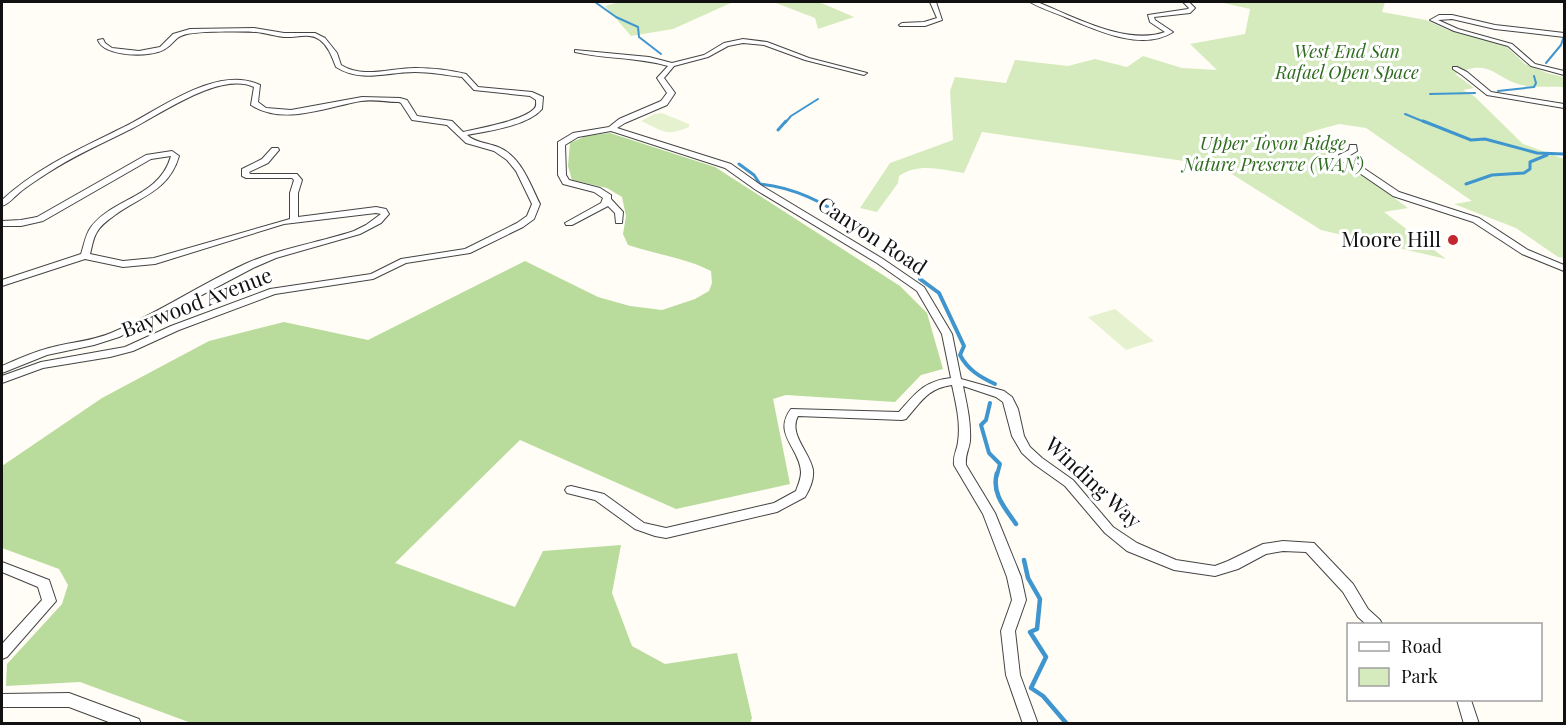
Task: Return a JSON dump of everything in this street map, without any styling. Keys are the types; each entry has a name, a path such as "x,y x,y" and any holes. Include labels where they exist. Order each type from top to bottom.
{"street":[{"path":"902,25 925,24 940,19 933,2"},
{"path":"1033,2 1131,38 1166,35 1170,32 1152,21 1150,16 1190,11 1192,8 1186,2"},
{"path":"1564,35 1495,27 1452,17 1439,16 1432,20 1456,30 1510,45 1533,65 1564,72"},
{"path":"1553,33 1557,28 1564,28"},
{"path":"101,40 102,44 110,50 139,53 162,49 175,35 190,31 254,30 284,35 313,34 323,39 335,54 338,66 351,72 368,74 416,70 464,75 476,89 532,93 540,99 537,111 504,124 463,134"},
{"path":"577,51 605,57 648,58 672,64 706,56 730,43 753,41 864,74"},
{"path":"619,221 619,212 608,201 605,193 566,183 562,174 563,157 560,146 571,137 611,129 667,100 671,93 660,78 672,64"},
{"path":"1455,68 1470,76 1481,90 1489,94 1564,106"},
{"name":"Baywood Avenue","path":"2,204 16,189 40,173 154,114 179,98 217,85 238,81 252,82 258,86 254,103 260,109 294,111 363,99 400,100 415,118 449,123 469,141 497,149 510,158 536,204 531,217 520,225 467,251 404,261 373,276 273,291 175,328 129,349 41,365 2,380"},
{"name":"Canyon Road","path":"611,129 728,166 759,188 880,261 921,289 947,334 964,418 964,444 959,456 960,465 989,513 1014,577 1019,600 1008,631 1013,675 1031,723"},
{"path":"1353,147 1353,151 1342,157 1387,189 1408,199 1476,220 1525,252 1564,268"},
{"path":"275,150 265,161 245,171 246,176 294,176 298,180 294,193 294,220"},
{"path":"2,223 21,223 40,219 149,157 172,153 175,156 171,174 165,181 118,209 94,230 85,256"},
{"path":"569,223 608,201"},
{"path":"2,283 85,256 123,264 155,261 294,220 376,210 383,211 385,214 362,230 333,242 296,250 251,267 115,335 87,345 42,353 2,370"},
{"path":"571,490 600,497 639,528 650,532 666,533 777,507 801,494 807,479 807,468 789,429 789,419 795,412 902,416 932,386 957,381"},
{"name":"Winding Way","path":"957,381 1000,394 1008,400 1018,436 1026,450 1069,483 1108,530 1132,547 1174,565 1215,571 1233,565 1263,549 1284,546 1309,547 1348,588 1363,612 1374,623"},
{"path":"2,567 44,584 49,601 2,653"},
{"path":"2,701 69,700 134,723"},
{"path":"1465,701 1472,723"}],"green space":[{"path":"620,2 733,2 673,29 631,36 605,6"},
{"path":"764,2 819,2 854,17 818,29 815,18 776,3"},
{"name":"West End San Rafael Open Space","path":"1219,2 1385,2 1382,12 1426,20 1448,30 1505,45 1525,64 1564,77 1564,87 1538,87 1513,82 1485,68 1467,69 1455,74 1474,88 1463,90 1474,96 1523,144 1564,159 1564,258 1558,257 1516,228 1454,204 1472,201 1366,128 1339,124 1306,133 1408,208 1384,212 1446,259 1321,230 1219,166 982,132 964,173 931,168 915,169 899,176 898,183 877,212 860,208 890,163 953,140 950,91 955,77 1006,83 1015,60 1068,66 1095,59 1127,67 1143,56 1182,68 1217,70 1190,44 1245,34 1250,9"},
{"path":"662,113 689,124 689,127 675,132 665,132 641,121 654,114"},
{"path":"610,133 715,167 900,286 927,313 943,369 921,375 895,402 786,395 773,399 790,484 676,509 520,440 395,563 515,607 543,551 621,545 612,593 632,646 665,664 737,653 752,718 750,723 194,724 80,682 6,686 7,664 62,604 68,585 59,569 2,548 2,466 102,398 209,341 284,322 368,340 525,261 598,297 630,306 662,310 695,299 709,291 712,283 711,271 681,259 628,245 623,234 626,216 622,197 607,188 572,180 568,166 570,143 586,136"},
{"path":"1115,309 1154,341 1126,350 1088,317"}],"waterway":[{"path":"595,2 616,17 638,27 639,37 661,54"},
{"path":"1546,63 1561,45 1563,39"},
{"path":"1498,91 1534,87 1536,83 1534,76"},
{"path":"1430,94 1475,93"},
{"path":"785,123 791,116 818,99"},
{"path":"1405,114 1427,123"},
{"path":"778,130 786,121"},
{"path":"1423,121 1471,140 1485,139 1537,153 1564,154"},
{"path":"1466,184 1492,175 1524,173 1530,169 1530,162 1547,155"},
{"path":"739,164 754,175 760,184 784,188 808,197 830,208 850,222"},
{"path":"902,258 914,266 920,278"},
{"path":"920,278 939,293 964,346 960,355 963,360 984,379 995,384"},
{"path":"990,403 986,420 981,425 989,453 1000,464 997,475"},
{"path":"997,473 997,494 1016,524"},
{"path":"1024,560 1028,578 1040,599 1037,629 1030,632 1046,657 1031,688 1043,696 1067,724"}],"place":[{"name":"Moore Hill","path":"1453,240"}],"park label":[{"name":"Upper Toyon Ridge Nature Preserve (WAN)","path":"1273,154"}]}
